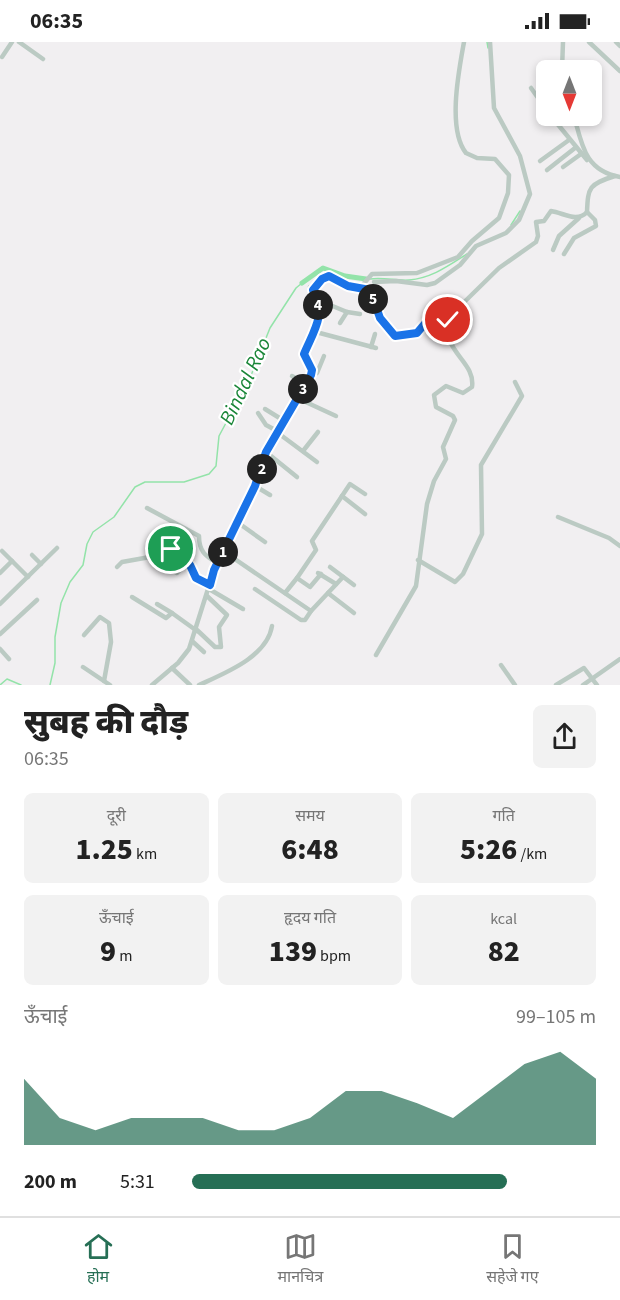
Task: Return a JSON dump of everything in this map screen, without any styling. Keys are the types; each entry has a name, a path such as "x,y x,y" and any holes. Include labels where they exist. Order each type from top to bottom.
{"street":[{"path":"2,57 12,42"},
{"path":"19,42 44,59"},
{"path":"364,286 367,277 379,273 417,273 458,257 472,241 499,218 508,193 509,175 495,159 477,158 466,153 458,129 456,92 464,42"},
{"path":"374,282 435,283 459,266 476,246 506,233 519,219 530,195 520,156 494,108 490,42"},
{"path":"590,42 620,71"},
{"path":"616,42 620,46"},
{"path":"562,60 563,44"},
{"path":"531,88 536,93"},
{"path":"558,126 588,161 604,173 617,176"},
{"path":"577,126 588,161"},
{"path":"540,161 569,140"},
{"path":"547,170 575,148"},
{"path":"563,167 581,154"},
{"path":"564,254 574,238 596,226 595,220 587,212 587,196 591,187 600,180 617,176"},
{"path":"376,655 416,586 424,522 434,480 446,459 442,447 455,420 453,416 436,407 434,394 446,386 466,393 471,390 473,382 471,375 450,345 450,316 499,268 536,242 538,236 536,222 544,221 551,211 579,218"},
{"path":"553,250 559,236 587,212"},
{"path":"152,685 184,656 192,641 217,564 255,486 266,452 286,422 297,398 310,378 312,370 304,354 316,332 318,300 311,288 326,276 348,286 364,286 370,290 380,318 395,336 417,333 433,314 450,316"},
{"path":"318,300 347,312 360,314"},
{"path":"340,323 347,312"},
{"path":"316,332 373,347 375,334"},
{"path":"310,378 317,373 324,356"},
{"path":"292,376 307,384"},
{"path":"418,561 455,582 463,574 482,534 481,465 522,396 515,382"},
{"path":"297,398 336,416"},
{"path":"265,409 286,422"},
{"path":"258,413 266,425 317,462"},
{"path":"303,451 318,432"},
{"path":"266,452 297,477"},
{"path":"285,593 316,550 312,541 351,484 365,494"},
{"path":"255,486 270,495"},
{"path":"342,496 365,514"},
{"path":"147,507 199,536 198,544 202,552 217,564"},
{"path":"558,517 609,538 620,546"},
{"path":"237,522 265,542"},
{"path":"158,535 173,543 171,551 188,562 196,578 243,609"},
{"path":"0,604 57,548"},
{"path":"2,551 28,577"},
{"path":"223,551 311,612"},
{"path":"32,555 41,564"},
{"path":"117,567 122,562 150,557 177,573 188,562"},
{"path":"0,573 12,561"},
{"path":"330,567 354,585"},
{"path":"297,578 310,587 320,573 336,584"},
{"path":"255,589 300,620 305,620 343,577"},
{"path":"328,593 354,613"},
{"path":"158,604 197,631 215,647 221,647 219,627 228,615 207,596"},
{"path":"132,597 166,618 172,613"},
{"path":"0,634 37,600"},
{"path":"84,635 100,617 109,623 110,650 104,681"},
{"path":"199,685 234,669 263,648 270,638 272,626"},
{"path":"192,641 204,652"},
{"path":"0,649 9,658"},
{"path":"583,685 620,659"},
{"path":"501,665 515,685"},
{"path":"83,667 110,685"},
{"path":"172,668 190,685"},
{"path":"555,685 581,668 587,671 597,685"}],"waterway":[{"path":"487,42 488,48"},
{"path":"511,225 520,211"},
{"path":"370,279 404,280 425,277 440,271 467,254"},
{"name":"Bindal Rao","path":"302,283 323,268 345,276 366,279"},
{"name":"Bindal Rao","path":"50,685 55,663 55,637 61,603 70,582 83,565 87,544 93,532 114,517 135,487 145,482 184,482 209,474 216,466 219,436 250,378 270,328 296,288 302,283"},
{"name":"Bindal Rao","path":"0,685 7,679 21,685"}],"route":[{"path":"171,549 188,562 196,578 210,585 214,570 255,486 266,452 286,422 294,402 311,375 312,370 304,354 316,332 318,300 313,290 322,279 329,276 348,286 370,290 380,318 395,336 417,333 431,314 450,316 448,320"}]}
